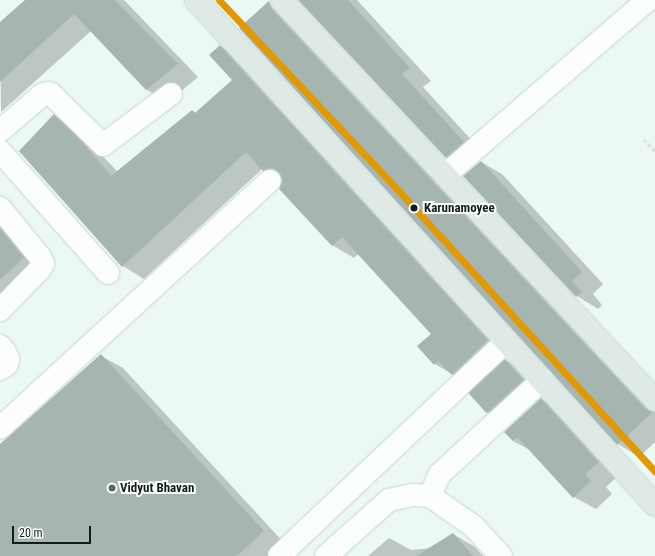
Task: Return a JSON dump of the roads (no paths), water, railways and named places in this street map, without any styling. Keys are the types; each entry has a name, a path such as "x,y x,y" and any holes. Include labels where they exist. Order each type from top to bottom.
{"main road":[{"path":"196,0 655,505"},
{"path":"281,0 655,400"}],"lane":[{"path":"445,175 648,0"},
{"path":"0,131 42,95 47,93 51,94 103,145 108,143 171,94"},
{"path":"0,151 108,273"},
{"path":"0,428 270,181"},
{"path":"0,208 40,257 43,263 41,268 0,310"},
{"path":"279,556 506,341"},
{"path":"0,346 6,352 8,359 7,364 0,369"},
{"path":"430,496 440,474 542,380"},
{"path":"326,556 389,500 412,495 430,496 473,526 502,556"}],"place":[{"name":"Karunamoyee","path":"414,208"},
{"name":"Vidyut Bhavan","path":"112,488"}]}
